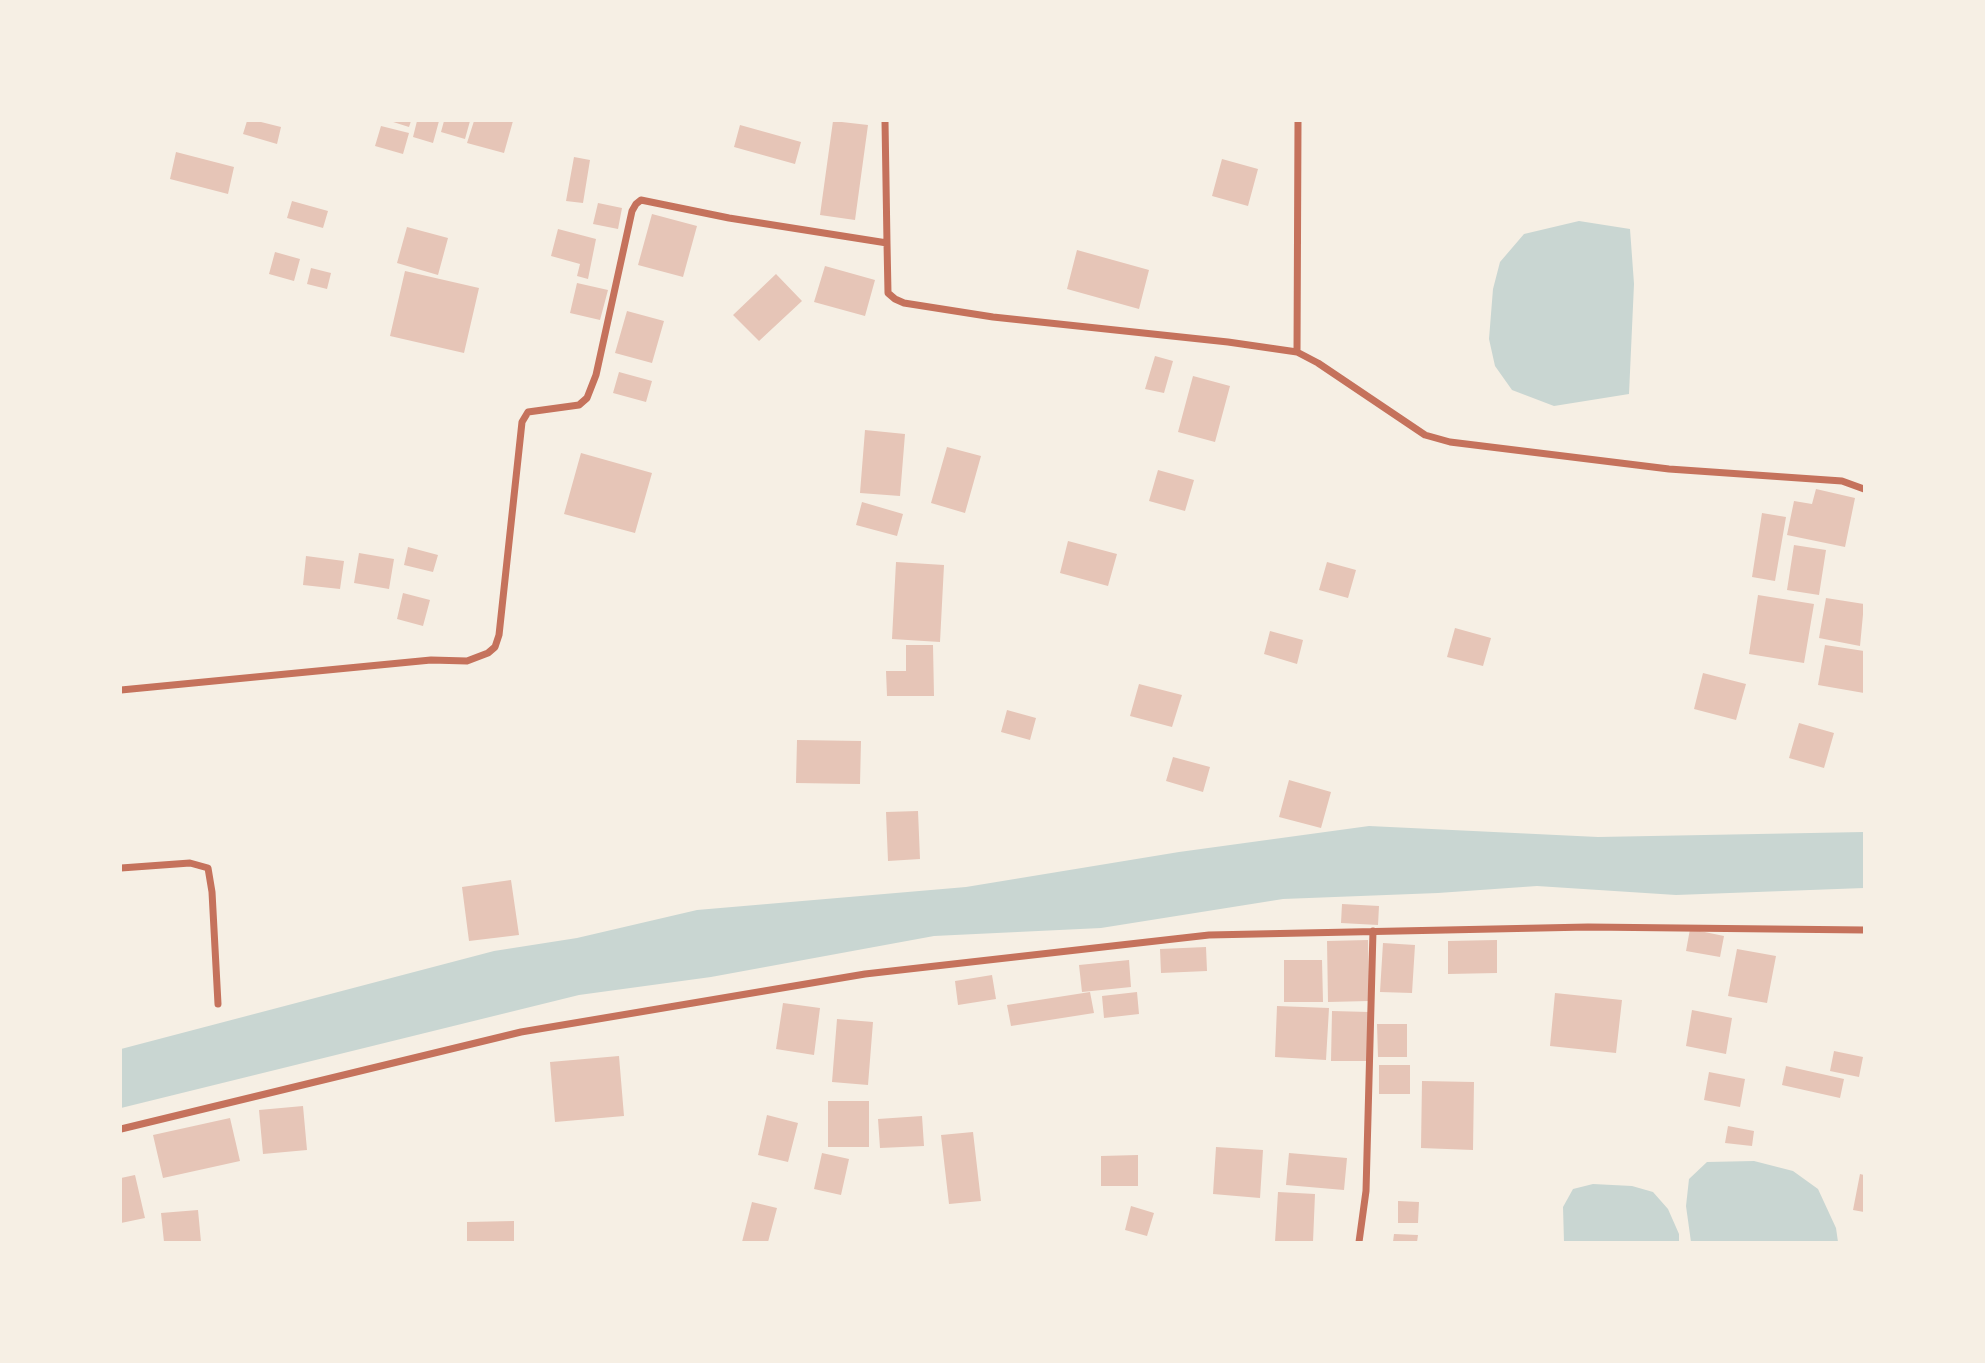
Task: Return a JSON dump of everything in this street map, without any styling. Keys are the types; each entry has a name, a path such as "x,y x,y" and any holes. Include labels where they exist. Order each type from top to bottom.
{"street":[{"path":"885,121 888,293 904,303 993,317 1297,352 1318,363 1425,435 1450,442 1669,469 1842,481 1864,489"},
{"path":"1297,352 1298,121"},
{"path":"121,690 431,660 467,661 479,658 495,647 499,635 522,422 528,412 579,405 587,398 596,375 610,317 632,211 640,200 729,218 887,243"},
{"path":"121,868 190,863 208,868 212,892 218,1004"},
{"path":"121,1129 521,1032 865,974 1209,935 1588,927 1864,930"},
{"path":"1359,1242 1366,1191 1373,931"}],"shaded area":[{"path":"1579,221 1630,229 1634,284 1629,394 1554,406 1512,390 1495,366 1489,339 1493,289 1500,262 1524,234"},
{"path":"1369,826 1598,837 1864,832 1864,888 1676,895 1537,886 1283,899 1101,928 934,936 711,977 579,995 121,1108 121,1049 494,951 577,938 697,910 966,887 1179,852"},
{"path":"1754,1161 1793,1171 1818,1189 1836,1228 1838,1242 1691,1242 1686,1206 1689,1179 1707,1162"},
{"path":"1593,1184 1632,1186 1653,1192 1668,1209 1679,1234 1679,1242 1564,1242 1563,1207 1573,1189"}],"building":[{"path":"247,121 281,127 277,144 243,134"},
{"path":"390,121 411,121 409,127"},
{"path":"417,121 439,121 433,143 413,137"},
{"path":"444,121 470,121 465,139 441,132"},
{"path":"474,121 513,121 504,153 467,143"},
{"path":"833,121 868,125 855,220 820,215"},
{"path":"740,125 801,142 795,164 734,147"},
{"path":"381,126 409,133 403,154 375,146"},
{"path":"176,152 234,167 228,194 170,179"},
{"path":"574,157 590,160 583,203 566,201"},
{"path":"1222,159 1258,169 1248,206 1212,196"},
{"path":"292,201 328,211 323,228 287,218"},
{"path":"598,203 622,208 618,229 593,224"},
{"path":"652,214 697,226 683,277 638,265"},
{"path":"407,227 448,238 438,275 397,263"},
{"path":"558,229 596,239 588,279 577,276 580,264 551,256"},
{"path":"1077,250 1149,270 1139,309 1067,289"},
{"path":"275,252 300,259 294,281 269,274"},
{"path":"825,266 875,280 865,316 814,302"},
{"path":"311,268 331,273 327,289 307,284"},
{"path":"405,271 479,288 464,353 390,336"},
{"path":"776,274 802,301 759,341 733,315"},
{"path":"577,283 608,290 600,320 570,313"},
{"path":"627,311 664,321 652,363 615,353"},
{"path":"1155,356 1173,361 1164,393 1145,389"},
{"path":"619,372 652,381 646,402 613,393"},
{"path":"1193,376 1230,386 1215,442 1178,432"},
{"path":"865,430 905,434 900,496 860,493"},
{"path":"947,447 981,456 965,513 931,503"},
{"path":"581,453 652,473 635,533 564,514"},
{"path":"1158,470 1194,480 1185,511 1149,501"},
{"path":"1816,489 1855,498 1845,547 1787,535 1794,501 1812,504"},
{"path":"862,502 903,514 897,536 856,525"},
{"path":"1762,513 1786,517 1775,581 1752,577"},
{"path":"1068,541 1117,554 1108,586 1060,573"},
{"path":"1794,545 1826,550 1819,595 1787,590"},
{"path":"408,547 438,555 433,572 404,565"},
{"path":"359,553 394,559 389,589 354,583"},
{"path":"306,556 344,561 340,589 303,585"},
{"path":"896,562 944,565 940,642 892,639"},
{"path":"1327,562 1356,570 1348,598 1319,590"},
{"path":"403,593 430,600 423,626 397,619"},
{"path":"1758,595 1814,604 1804,663 1749,654"},
{"path":"1826,598 1864,604 1860,646 1819,638"},
{"path":"1455,628 1491,638 1483,666 1447,657"},
{"path":"1270,631 1303,640 1297,664 1264,654"},
{"path":"906,645 933,645 934,696 887,696 886,671 906,671"},
{"path":"1825,645 1864,651 1864,693 1818,685"},
{"path":"1703,673 1746,684 1736,720 1694,709"},
{"path":"1139,684 1182,695 1172,727 1130,716"},
{"path":"1007,710 1036,718 1030,740 1001,732"},
{"path":"1799,723 1834,733 1824,768 1789,758"},
{"path":"797,740 861,741 860,784 796,783"},
{"path":"1173,757 1210,767 1203,792 1166,781"},
{"path":"1289,780 1331,792 1321,828 1279,817"},
{"path":"918,811 920,859 888,861 886,812"},
{"path":"511,880 519,935 469,941 462,887"},
{"path":"1342,904 1379,906 1378,925 1341,923"},
{"path":"1690,929 1724,936 1720,957 1686,951"},
{"path":"1368,940 1369,1001 1328,1002 1327,941"},
{"path":"1497,940 1497,973 1448,974 1448,941"},
{"path":"1383,943 1415,945 1412,993 1380,992"},
{"path":"1206,947 1207,971 1161,973 1160,949"},
{"path":"1737,949 1776,956 1767,1003 1728,996"},
{"path":"1129,960 1131,987 1082,992 1079,965"},
{"path":"1284,960 1322,960 1323,1002 1284,1002"},
{"path":"992,975 996,999 958,1005 955,981"},
{"path":"1090,992 1094,1013 1011,1026 1007,1005"},
{"path":"1137,992 1139,1014 1104,1018 1102,996"},
{"path":"1555,993 1622,1000 1616,1053 1550,1046"},
{"path":"783,1003 820,1008 814,1055 776,1049"},
{"path":"1277,1006 1329,1008 1326,1060 1275,1057"},
{"path":"1692,1010 1732,1018 1726,1054 1686,1046"},
{"path":"1332,1011 1369,1012 1368,1061 1331,1061"},
{"path":"837,1019 873,1022 868,1085 832,1082"},
{"path":"1377,1024 1407,1024 1407,1057 1378,1057"},
{"path":"1834,1051 1863,1057 1859,1077 1830,1071"},
{"path":"619,1056 624,1116 555,1122 550,1062"},
{"path":"1379,1065 1410,1065 1410,1094 1379,1094"},
{"path":"1786,1066 1844,1079 1840,1098 1782,1085"},
{"path":"1709,1072 1745,1079 1740,1107 1704,1100"},
{"path":"1422,1081 1474,1082 1473,1150 1421,1148"},
{"path":"828,1101 869,1101 869,1147 828,1147"},
{"path":"303,1106 307,1150 263,1154 259,1110"},
{"path":"767,1115 798,1123 788,1162 758,1155"},
{"path":"922,1116 924,1146 880,1148 878,1119"},
{"path":"230,1118 240,1161 163,1178 153,1135"},
{"path":"1728,1126 1754,1131 1752,1146 1725,1143"},
{"path":"973,1132 981,1201 949,1204 941,1135"},
{"path":"1216,1147 1263,1150 1260,1198 1213,1194"},
{"path":"822,1153 849,1159 841,1195 814,1189"},
{"path":"1289,1153 1347,1158 1344,1190 1286,1185"},
{"path":"1138,1155 1138,1186 1101,1186 1101,1156"},
{"path":"1860,1174 1864,1175 1864,1212 1853,1210"},
{"path":"135,1175 145,1218 121,1223 121,1178"},
{"path":"1278,1192 1315,1194 1313,1242 1275,1242"},
{"path":"1398,1201 1419,1202 1418,1223 1398,1223"},
{"path":"752,1202 777,1208 768,1242 742,1242"},
{"path":"1131,1206 1154,1213 1147,1236 1125,1230"},
{"path":"198,1210 201,1242 164,1242 161,1213"},
{"path":"514,1221 514,1242 467,1242 467,1222"},
{"path":"1394,1234 1418,1235 1417,1242 1393,1242"}]}
